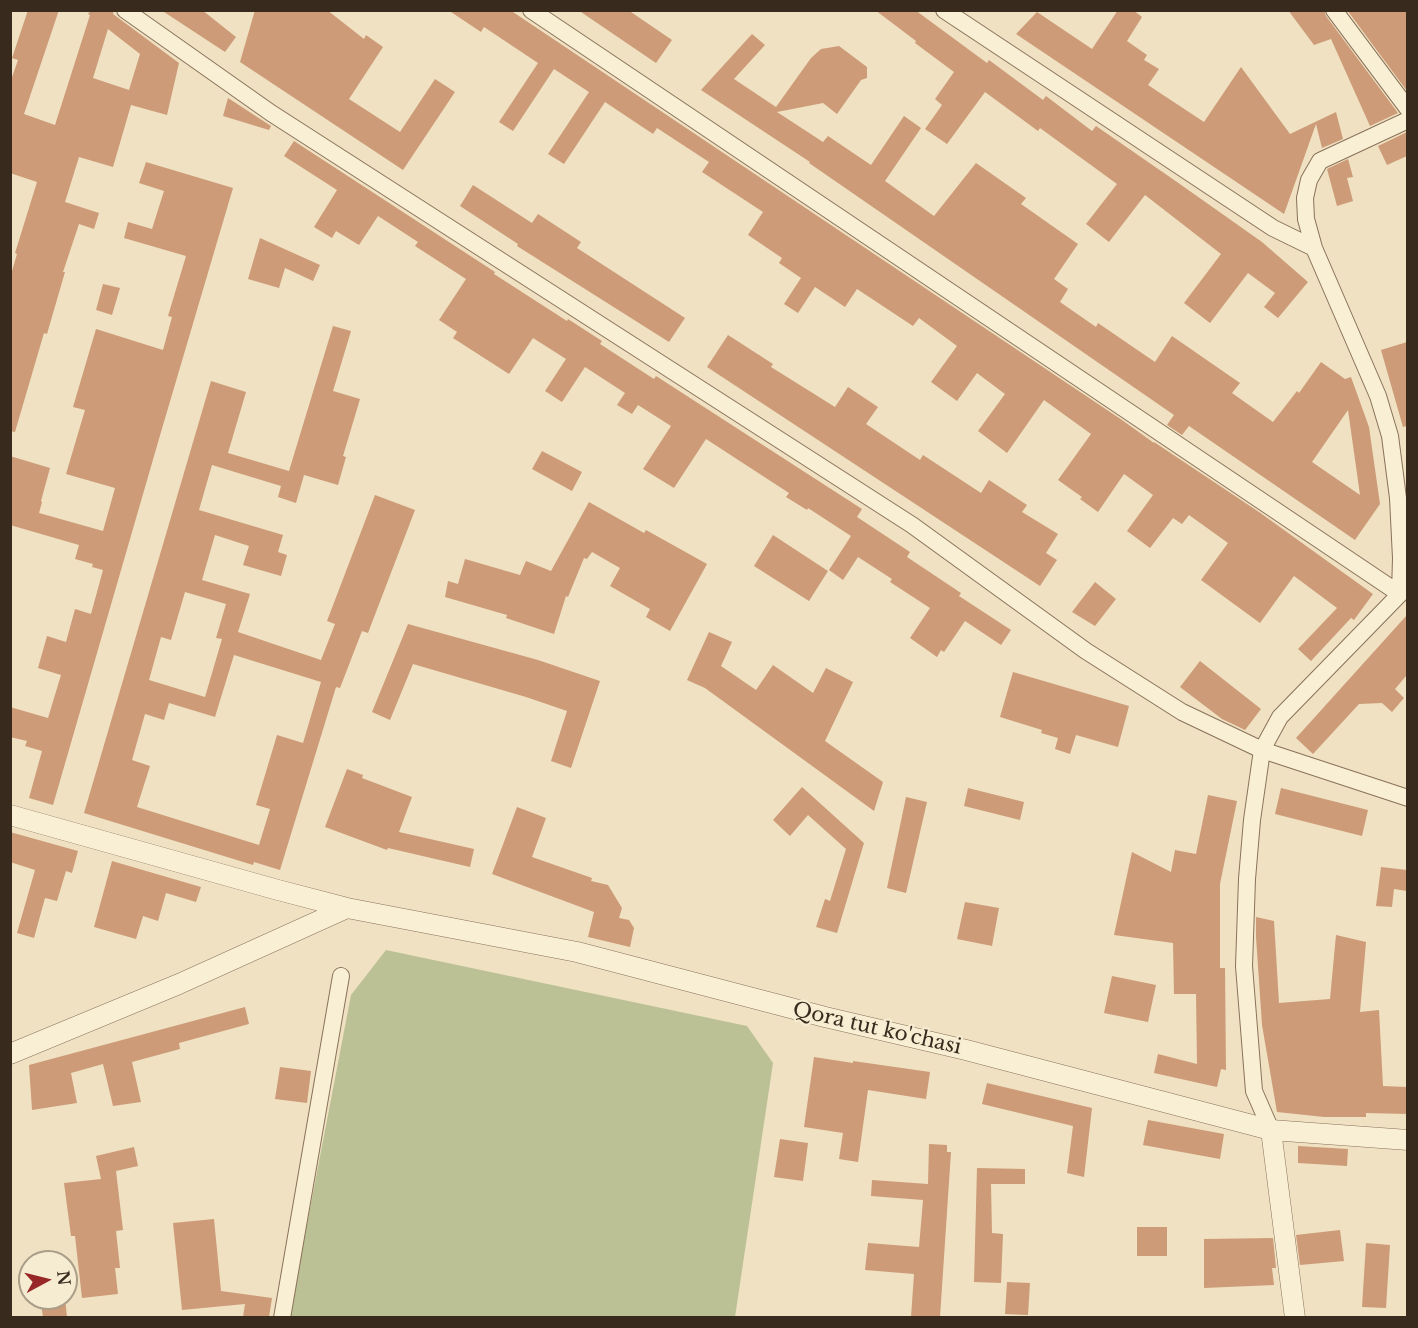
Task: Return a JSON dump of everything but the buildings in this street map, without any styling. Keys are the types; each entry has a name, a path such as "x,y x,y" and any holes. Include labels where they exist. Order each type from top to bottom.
{"street":[{"path":"125,10 271,113 912,525 1086,651 1182,712 1262,750 1407,798"},
{"path":"531,10 1400,594"},
{"path":"944,10 1273,228 1314,248"},
{"path":"1334,10 1407,109"},
{"path":"1295,1317 1271,1130 1254,1091 1244,966 1246,879 1252,820 1262,750 1280,717 1400,594 1401,558 1398,498 1390,435 1378,396 1314,248 1306,219 1305,198 1309,180 1320,161 1407,120"},
{"name":"Qora tut ko'chasi","path":"10,815 347,908 577,952 1271,1130 1407,1140"},
{"path":"10,1054 179,984 347,908"},
{"path":"282,1317 341,976"}],"green space":[{"path":"386,950 747,1026 773,1063 735,1317 289,1318 351,995"}]}
